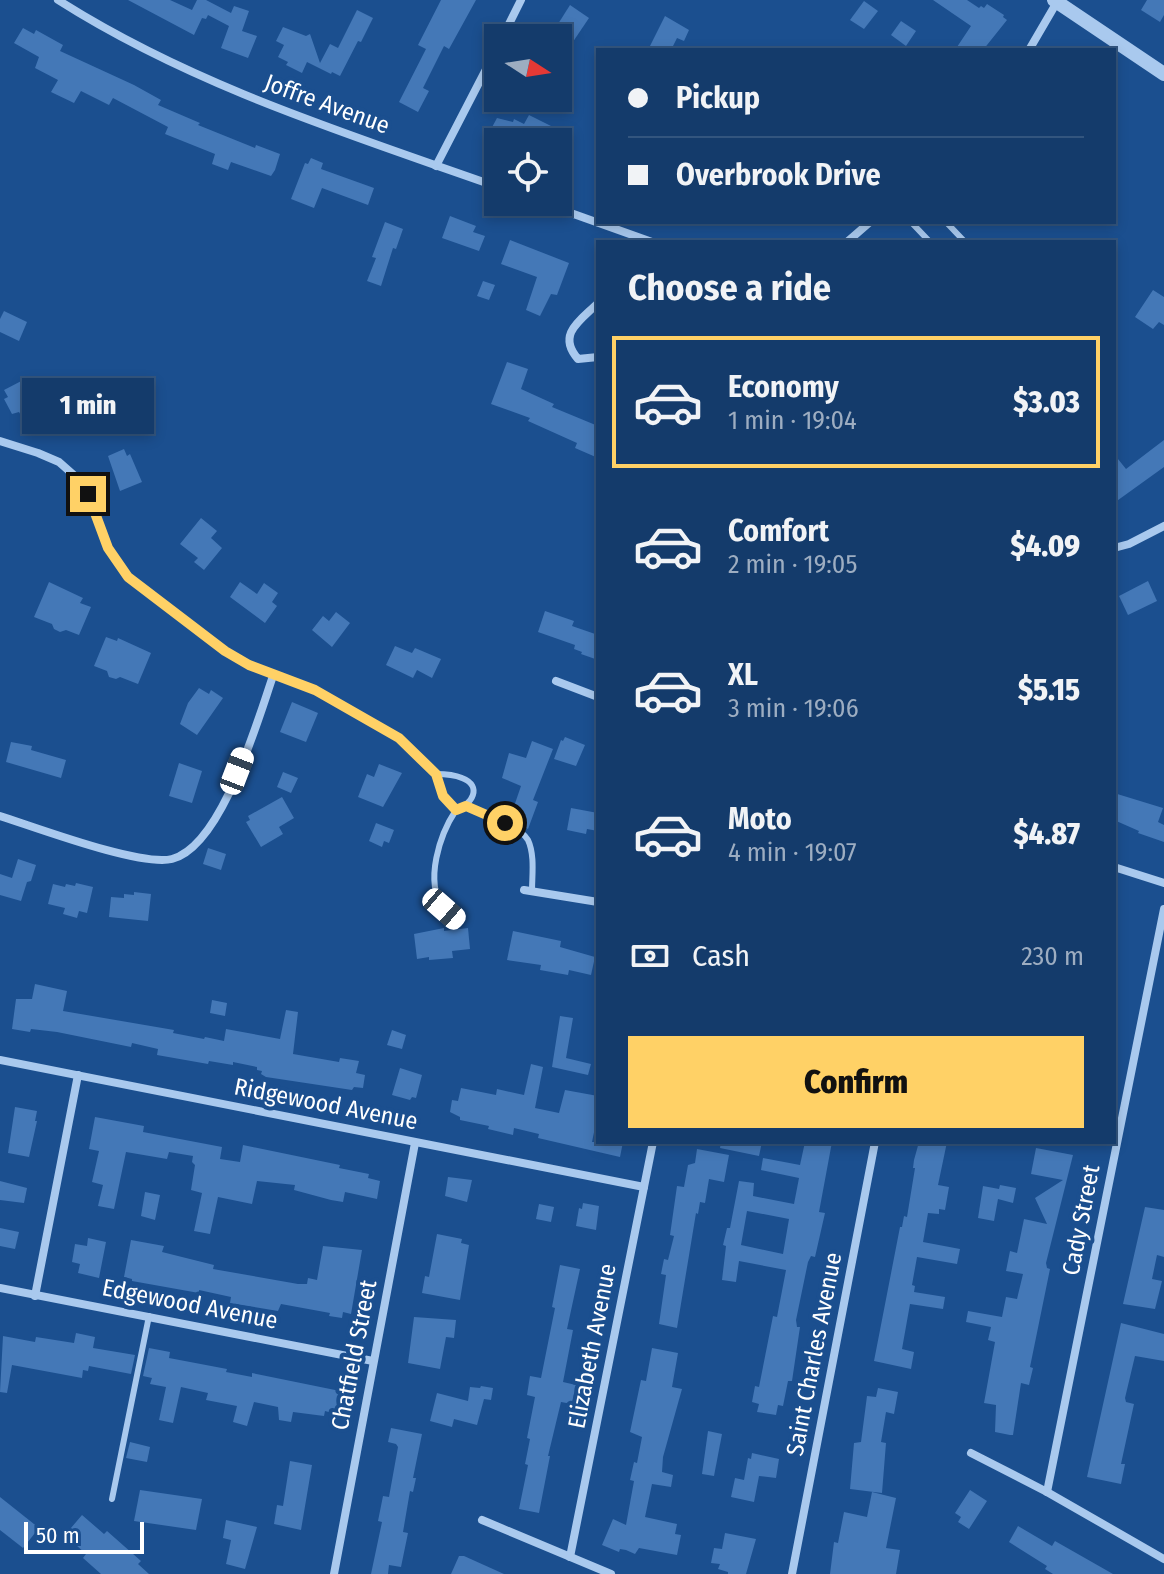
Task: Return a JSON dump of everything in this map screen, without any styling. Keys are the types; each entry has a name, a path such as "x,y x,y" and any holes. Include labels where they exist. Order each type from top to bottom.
{"street":[{"name":"Joffre Avenue","path":"58,0 196,76 484,182"},
{"path":"509,24 521,0"},
{"path":"1030,48 1055,1 1164,74"},
{"path":"436,166 484,73"},
{"path":"572,215 625,237"},
{"path":"849,240 868,224"},
{"path":"596,305 574,324 570,338 571,351 578,359 596,357"},
{"path":"0,441 49,457 76,477 88,494 108,548 128,577 225,651 273,676 315,690 399,738 436,774"},
{"path":"1116,547 1164,526"},
{"path":"0,816 139,859 172,859 189,851 213,827 229,794 273,676"},
{"path":"556,681 596,696"},
{"path":"1116,868 1164,883"},
{"path":"528,891 596,902"},
{"name":"Cady Street","path":"1047,1492 1164,909"},
{"name":"Ridgewood Avenue","path":"0,1060 644,1187"},
{"path":"35,1296 78,1075"},
{"name":"Chatfield Street","path":"334,1574 415,1143"},
{"name":"Elizabeth Avenue","path":"570,1557 653,1144"},
{"name":"Saint Charles Avenue","path":"792,1574 875,1144"},
{"name":"Edgewood Avenue","path":"0,1288 373,1361"},
{"path":"971,1453 1047,1492 1164,1559"},
{"path":"482,1520 611,1574"}],"lane":[{"path":"913,224 928,240"},
{"path":"948,224 963,240"},
{"path":"456,810 443,796 436,774 460,777 470,782 474,790 472,799 456,810 443,829 436,864 436,893 444,909 458,921"},
{"path":"466,806 519,831 527,839 533,866 528,891"},
{"path":"112,1499 149,1316"}],"building":[{"path":"128,0 170,0 192,10 197,0 206,0 231,13 234,6 249,11 242,31 257,36 248,58 221,48 229,26 208,15 206,19 202,18 194,35"},
{"path":"441,0 476,0 449,49 444,46 423,88 429,91 418,112 399,102 426,49 418,45"},
{"path":"933,0 967,0 979,8 987,4 1007,20 985,48 956,48 971,26"},
{"path":"1147,0 1164,0 1164,15 1160,22 1141,10"},
{"path":"864,1 878,11 864,29 850,20"},
{"path":"570,5 589,18 572,43 572,24 558,24"},
{"path":"357,10 373,18 340,76 307,62 302,73 278,57 284,45 276,41 283,27 306,36 310,34 320,63 330,44 338,48"},
{"path":"665,16 689,30 684,41 677,38 672,48 650,46"},
{"path":"901,21 916,31 906,46 891,35"},
{"path":"23,28 34,34 36,30 63,45 60,51 134,85 161,100 158,105 200,123 198,125 255,148 256,145 280,154 275,170 271,176 231,162 228,170 212,164 215,154 165,134 168,127 113,98 109,105 81,91 74,103 51,92 58,80 35,68 39,57 14,43"},
{"path":"529,115 553,127 492,128 497,118 513,122 514,119 524,124"},
{"path":"311,158 323,163 321,169 374,188 368,205 322,188 314,208 291,199 305,163 308,164"},
{"path":"450,216 476,226 473,232 485,236 479,251 442,238"},
{"path":"385,222 403,229 396,249 393,248 381,286 367,281"},
{"path":"510,240 569,263 557,295 551,294 540,316 526,310 537,277 501,264"},
{"path":"483,281 495,285 489,300 477,296"},
{"path":"1153,290 1164,297 1164,325 1159,322 1153,329 1135,317"},
{"path":"4,311 27,322 19,341 0,332 0,319"},
{"path":"507,362 528,369 521,389 554,404 552,407 596,425 596,457 575,448 577,443 528,421 530,418 491,404"},
{"path":"29,377 40,399 29,405 33,413 23,419 19,412 12,414 4,399 8,397 4,390"},
{"path":"80,408 97,415 91,429 75,423"},
{"path":"1164,440 1164,467 1116,502 1116,456 1126,469"},
{"path":"124,449 127,456 130,454 142,482 120,491 108,456"},
{"path":"201,518 217,531 211,538 222,548 204,570 194,562 198,558 180,544"},
{"path":"1148,581 1157,601 1128,615 1119,596"},
{"path":"49,582 83,598 80,603 91,607 79,635 66,630 60,632 52,624 34,617"},
{"path":"240,582 257,594 264,583 278,593 272,602 277,606 265,623 230,597"},
{"path":"545,611 574,621 572,626 596,634 596,659 581,654 574,649 575,645 538,632"},
{"path":"336,612 350,623 332,647 312,630 323,616 329,621"},
{"path":"106,637 117,641 118,638 151,653 138,684 120,677 109,677 107,671 94,666"},
{"path":"395,646 412,653 415,648 441,659 432,678 417,670 413,678 386,665"},
{"path":"199,688 209,694 211,690 223,698 197,735 180,724 188,703"},
{"path":"292,702 318,713 306,742 280,732"},
{"path":"565,737 585,745 576,766 554,759"},
{"path":"532,741 553,749 533,800 538,802 528,829 510,818 521,786 502,778 509,753 526,758"},
{"path":"11,742 32,746 31,750 66,760 61,778 6,762"},
{"path":"179,763 202,771 192,803 169,796"},
{"path":"379,764 402,773 383,807 358,797 367,774 374,777"},
{"path":"283,772 298,778 291,793 277,787"},
{"path":"1116,794 1163,808 1158,822 1164,825 1164,842 1116,821"},
{"path":"282,797 294,818 279,827 283,834 261,847 246,822 250,820 248,816"},
{"path":"571,808 596,813 596,831 587,829 586,834 567,830"},
{"path":"376,823 394,830 389,843 384,841 382,847 369,841"},
{"path":"208,848 226,854 221,870 203,864"},
{"path":"18,859 36,865 21,901 0,895 0,874 12,878"},
{"path":"76,883 93,887 87,913 79,911 77,918 63,914 65,908 48,904 53,884 65,887 66,884 75,886"},
{"path":"134,892 151,894 148,921 109,917 111,897 124,898 124,894 134,895"},
{"path":"444,928 444,931 468,928 470,949 452,951 453,958 417,959 414,934"},
{"path":"513,931 561,941 560,947 595,957 591,975 569,970 568,975 540,970 541,965 507,960"},
{"path":"35,984 67,991 63,1011 174,1030 173,1033 204,1039 224,1041 226,1029 280,1039 286,1010 298,1012 293,1054 339,1062 340,1058 359,1061 356,1073 365,1075 363,1088 354,1087 352,1090 266,1077 257,1067 233,1062 233,1065 209,1061 208,1064 157,1055 158,1049 132,1043 131,1047 57,1032 12,1029 16,999 32,999"},
{"path":"212,1000 227,1003 225,1016 210,1013"},
{"path":"560,1016 573,1018 566,1058 591,1064 588,1075 552,1067"},
{"path":"392,1030 406,1035 402,1049 387,1045"},
{"path":"531,1064 543,1067 535,1108 559,1113 565,1090 596,1096 592,1142 623,1144 620,1157 538,1138 539,1134 514,1128 513,1135 488,1129 489,1126 460,1120 450,1112 452,1100 458,1101 461,1088 496,1095 497,1089 524,1095"},
{"path":"400,1068 422,1075 416,1098 410,1100 392,1095"},
{"path":"15,1107 37,1111 29,1157 8,1153"},
{"path":"95,1117 144,1126 143,1132 222,1147 220,1159 240,1162 243,1145 340,1165 339,1168 369,1174 368,1178 380,1181 377,1199 345,1192 343,1202 294,1190 295,1185 257,1181 252,1204 218,1197 210,1234 194,1231 202,1193 191,1190 195,1165 193,1156 169,1152 167,1159 126,1152 114,1209 98,1206 103,1185 92,1182 99,1151 89,1149"},
{"path":"721,1144 762,1144 759,1156 720,1148"},
{"path":"805,1144 832,1144 819,1212 825,1213 815,1257 811,1256 808,1262 796,1320 797,1327 800,1327 792,1381 788,1381 783,1406 778,1405 776,1415 757,1412 759,1404 752,1402 755,1386 759,1387 786,1270 739,1261 736,1282 722,1280 726,1246 723,1245 727,1228 730,1228 739,1181 754,1183 753,1196 794,1204 799,1178 761,1170 763,1158 800,1165","holes":["747,1211 789,1219 783,1254 741,1245"]},
{"path":"918,1144 947,1144 938,1185 949,1187 945,1210 939,1209 939,1214 928,1213 923,1242 960,1249 957,1264 917,1257 912,1285 915,1286 914,1292 945,1297 943,1309 910,1304 902,1349 914,1352 911,1369 874,1361 900,1227 904,1216 907,1217"},
{"path":"1036,1148 1073,1155 1046,1263 1050,1269 1030,1367 1033,1368 1029,1385 1021,1383 1013,1435 1010,1435 995,1432 996,1405 984,1403 995,1342 988,1340 991,1327 966,1322 968,1311 1002,1317 1006,1297 1017,1299 1023,1274 1006,1271 1010,1251 1017,1253 1024,1219 1047,1224 1035,1198 1063,1180 1031,1174"},
{"path":"697,1149 729,1155 724,1182 709,1179 705,1203 700,1202 696,1213 677,1328 659,1324 666,1275 661,1274 674,1236 670,1235 677,1186 684,1187 688,1165 695,1163"},
{"path":"448,1177 472,1180 467,1202 445,1196"},
{"path":"0,1181 27,1188 24,1203 0,1200"},
{"path":"1000,1185 1016,1188 1013,1203 998,1199 994,1221 978,1218 983,1186 999,1189"},
{"path":"145,1192 160,1195 155,1220 141,1216"},
{"path":"583,1203 599,1206 596,1230 576,1226"},
{"path":"539,1204 554,1207 551,1222 536,1219"},
{"path":"1145,1207 1164,1210 1164,1257 1157,1255 1152,1279 1162,1281 1155,1309 1123,1304"},
{"path":"0,1228 19,1232 15,1249 0,1246"},
{"path":"437,1234 462,1239 461,1243 469,1245 460,1300 422,1293 425,1276 429,1277"},
{"path":"88,1238 106,1242 99,1278 78,1273 80,1264 72,1262 75,1244 87,1246"},
{"path":"131,1240 164,1246 162,1252 214,1265 213,1269 298,1284 307,1284 308,1278 317,1280 323,1246 362,1250 351,1314 343,1312 342,1318 281,1304 278,1311 230,1303 231,1297 199,1290 199,1293 132,1281 124,1277"},
{"path":"560,1265 580,1269 567,1329 573,1330 563,1382 576,1385 572,1404 561,1402 539,1513 519,1509 528,1465 525,1464 530,1439 527,1438 535,1397 527,1395 530,1376 541,1378"},
{"path":"414,1317 456,1320 454,1338 446,1337 440,1369 408,1363"},
{"path":"1121,1323 1164,1334 1164,1361 1135,1356 1125,1398 1126,1402 1134,1404 1121,1464 1125,1464 1121,1484 1087,1477"},
{"path":"76,1333 95,1337 93,1348 135,1355 131,1374 89,1366 88,1371 83,1370 82,1378 12,1365 7,1393 0,1392 3,1336 35,1342 36,1337 74,1343"},
{"path":"149,1348 170,1352 169,1358 227,1369 226,1372 252,1377 252,1373 340,1391 336,1414 325,1411 324,1416 293,1412 291,1422 279,1420 278,1407 254,1402 247,1426 233,1422 237,1406 206,1400 208,1393 181,1387 173,1423 159,1420 166,1387 150,1384 152,1378 143,1376"},
{"path":"652,1348 678,1353 672,1387 682,1389 663,1457 662,1472 673,1475 671,1487 652,1484 645,1517 677,1524 675,1534 681,1535 677,1555 639,1548 635,1554 620,1549 619,1552 602,1545 613,1519 626,1525 634,1481 630,1480 642,1437 630,1432 641,1380 646,1381"},
{"path":"470,1387 493,1388 491,1400 484,1399 477,1425 454,1419 452,1427 430,1421 437,1393 468,1401"},
{"path":"878,1388 898,1392 894,1414 886,1412 881,1442 886,1443 882,1493 850,1489 854,1443 861,1442 867,1396 876,1397"},
{"path":"391,1428 422,1434 413,1478 416,1478 413,1492 410,1491 403,1532 408,1533 401,1567 389,1565 388,1574 371,1574 382,1522 378,1521 383,1496 389,1497 398,1447 388,1442"},
{"path":"708,1431 722,1434 714,1476 702,1474"},
{"path":"130,1442 150,1447 147,1462 126,1458"},
{"path":"752,1453 779,1459 776,1478 759,1476 754,1502 731,1497 735,1478 744,1480 748,1458 751,1459"},
{"path":"290,1461 312,1465 301,1530 274,1524 277,1505 283,1506"},
{"path":"140,1490 202,1499 196,1530 134,1521"},
{"path":"970,1490 987,1501 969,1529 958,1522 961,1517 955,1513"},
{"path":"872,1492 896,1498 886,1548 900,1550 896,1574 830,1574 834,1542 838,1543 844,1512 867,1517"},
{"path":"0,1497 39,1528 23,1548 0,1530"},
{"path":"82,1515 104,1534 107,1531 141,1561 138,1564 149,1574 101,1574 83,1558 86,1554 65,1535"},
{"path":"226,1520 257,1527 245,1569 226,1564 231,1540 223,1538"},
{"path":"1018,1526 1052,1546 1055,1541 1113,1574 1053,1574 1045,1569 1047,1566 1009,1542"},
{"path":"725,1533 756,1539 746,1574 728,1574 718,1569 720,1564 711,1563 714,1548 722,1549"},
{"path":"459,1556 464,1556 504,1574 451,1574"}],"route":[{"path":"88,494 108,548 128,577 225,651 273,676 315,690 399,738 436,774 443,796 456,810 466,806 505,823"}]}
